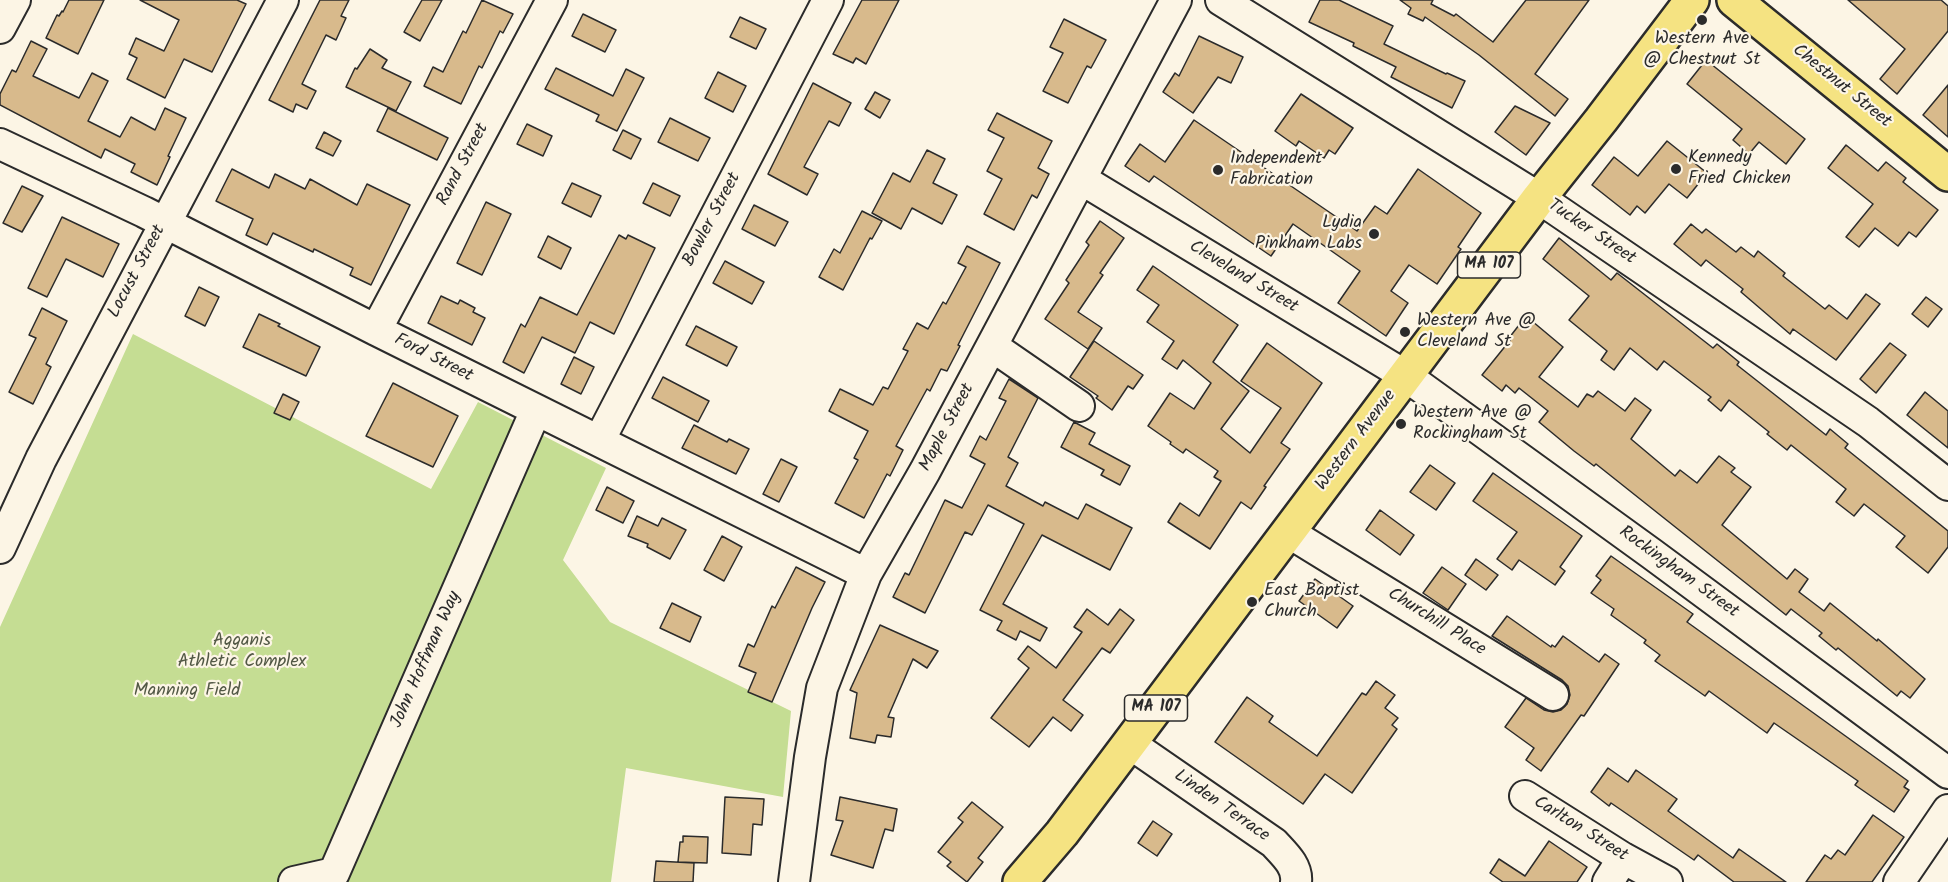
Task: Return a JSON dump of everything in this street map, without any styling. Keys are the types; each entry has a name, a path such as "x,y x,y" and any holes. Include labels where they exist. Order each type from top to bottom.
{"main road":[{"name":"Western Avenue","path":"1020,882 1062,833 1539,198 1692,0"},
{"name":"Chestnut Street","path":"1734,0 1948,174"}],"street":[{"path":"0,28 15,0"},
{"name":"Locust Street","path":"0,548 41,459 283,0"},
{"name":"Rand Street","path":"376,330 552,0"},
{"name":"Bowler Street","path":"598,441 828,0"},
{"name":"Maple Street","path":"794,882 810,757 822,688 866,574 925,471 1176,0"},
{"name":"Tucker Street","path":"1221,0 1539,198 1869,422 1948,485"},
{"name":"Ford Street","path":"0,144 164,223 866,574"},
{"name":"Cleveland Street","path":"1081,179 1406,376"},
{"path":"992,346 1079,406"},
{"name":"Rockingham Street","path":"1406,376 1948,773"},
{"name":"John Hoffman Way","path":"294,882 334,873 536,410"},
{"name":"Churchill Place","path":"1288,532 1553,695"},
{"name":"Linden Terrace","path":"1129,743 1274,843 1290,859 1297,876 1296,882"},
{"name":"Carlton Street","path":"1525,796 1615,870 1667,882"},
{"path":"1899,882 1948,810"}],"green space":[{"name":"Agganis Athletic Complex","path":"133,334 431,489 478,402 606,468 563,560 610,622 791,711 783,797 626,768 611,882 0,882 0,627"}],"building":[{"path":"69,0 104,0 78,54 46,38 57,15 63,12"},
{"path":"140,0 237,0 246,4 212,72 184,59 165,98 127,79 137,58 129,54 136,38 164,51 179,20"},
{"path":"320,0 349,0 341,16 346,18 336,40 326,35 302,84 316,91 307,109 296,104 293,112 269,100"},
{"path":"422,0 442,0 420,41 404,32"},
{"path":"482,0 513,14 503,33 500,31 482,68 479,66 461,104 424,86 433,67 443,72 463,31 466,33"},
{"path":"862,0 899,0 866,64 856,58 853,63 833,54"},
{"path":"1320,0 1339,0 1393,26 1384,44 1465,81 1452,108 1391,77 1396,67 1353,46 1354,43 1309,22"},
{"path":"1400,0 1433,0 1431,4 1454,16 1456,14 1493,42 1526,0 1589,0 1535,74 1568,99 1555,116 1479,55 1425,17 1423,21 1408,14 1411,8"},
{"path":"1848,0 1941,0 1948,6 1948,31 1897,94 1880,79 1905,49"},
{"path":"583,14 616,30 605,52 572,36"},
{"path":"740,17 766,29 756,49 730,37"},
{"path":"1064,19 1106,40 1091,68 1087,66 1068,103 1043,91 1063,53 1050,47"},
{"path":"1199,36 1243,57 1231,83 1218,77 1193,113 1163,92 1175,73 1179,76"},
{"path":"31,41 47,49 33,76 79,98 92,73 108,81 88,121 120,137 131,117 155,130 165,108 186,118 157,185 131,172 135,164 105,149 101,158 0,105 0,94 12,70 16,72"},
{"path":"370,49 387,60 382,68 411,82 396,111 346,87 355,68 357,69"},
{"path":"1706,60 1805,139 1786,164 1759,142 1749,154 1733,140 1742,129 1687,84"},
{"path":"556,68 613,96 626,69 644,78 617,131 596,121 599,115 545,89"},
{"path":"718,72 746,86 733,112 705,98"},
{"path":"813,83 851,103 839,126 829,121 804,167 818,174 807,195 768,174"},
{"path":"1948,85 1948,137 1923,115"},
{"path":"875,92 890,100 880,118 865,109"},
{"path":"1301,94 1353,128 1335,154 1329,150 1324,158 1299,141 1296,146 1275,131"},
{"path":"1515,106 1550,123 1526,155 1495,132"},
{"path":"388,108 448,138 437,160 377,131"},
{"path":"997,113 1052,141 1038,168 1049,174 1037,198 1032,195 1014,230 984,214 1002,179 987,171 1004,138 988,130"},
{"path":"670,118 710,138 698,161 658,142"},
{"name":"Lydia Pinkham Labs","path":"1194,120 1357,231 1375,206 1387,214 1418,169 1481,213 1458,247 1461,249 1437,284 1409,265 1391,291 1408,303 1386,336 1338,303 1360,271 1293,224 1271,256 1154,176 1149,182 1125,166 1140,144 1165,162"},
{"path":"527,124 552,136 543,156 517,144"},
{"path":"623,130 641,139 631,159 613,150"},
{"path":"324,132 341,141 333,156 316,148"},
{"path":"1667,141 1707,173 1687,198 1669,184 1645,213 1637,206 1630,215 1592,185 1614,157 1638,176"},
{"path":"1846,145 1878,171 1886,162 1906,178 1903,182 1938,210 1916,237 1909,232 1898,246 1875,228 1859,247 1846,237 1873,204 1828,168"},
{"path":"927,150 945,159 933,183 957,195 942,224 912,208 901,229 872,213 893,173 910,182"},
{"path":"232,169 269,188 275,174 305,189 310,179 357,205 367,184 410,205 371,285 350,275 353,268 314,249 313,252 273,233 267,245 246,235 253,219 216,201"},
{"path":"572,183 601,196 591,217 562,203"},
{"path":"653,183 680,196 670,216 643,203"},
{"path":"22,186 43,196 22,232 3,223"},
{"path":"486,202 511,214 482,275 457,263"},
{"path":"754,205 788,222 775,246 742,229"},
{"path":"862,211 882,221 872,239 870,238 843,290 819,277 834,249 840,253"},
{"path":"62,217 119,244 103,277 66,259 47,297 28,288"},
{"path":"1100,221 1124,238 1100,273 1103,275 1078,312 1102,328 1088,349 1045,319 1069,283 1066,280 1089,245 1086,242"},
{"path":"1691,224 1702,233 1706,229 1736,252 1741,247 1754,257 1758,251 1785,273 1783,276 1825,309 1829,305 1847,319 1866,294 1880,304 1836,360 1793,329 1790,334 1741,292 1743,289 1706,260 1701,266 1674,244"},
{"path":"619,235 626,239 628,235 655,248 614,334 590,322 575,353 542,337 524,373 503,362 521,324 525,327 540,297 577,315"},
{"path":"548,236 571,248 561,269 538,257"},
{"path":"1559,238 1611,280 1617,273 1713,348 1717,344 1739,362 1737,365 1826,435 1830,429 1848,444 1845,448 1948,531 1948,547 1928,573 1896,547 1905,536 1864,504 1854,516 1836,502 1846,489 1791,445 1787,450 1767,434 1769,432 1729,400 1721,411 1708,400 1711,397 1664,361 1657,370 1630,348 1614,370 1601,360 1607,351 1569,320 1589,296 1543,259"},
{"path":"967,246 1000,263 947,371 941,369 930,391 927,389 896,446 903,450 890,476 887,474 864,518 835,503 858,460 854,458 868,431 829,411 840,389 873,405 883,387 888,389 908,351 903,349 917,323 928,329 943,302 946,304 966,267 958,263"},
{"path":"725,261 764,282 752,304 713,283"},
{"path":"1153,266 1238,325 1213,362 1249,391 1221,429 1250,453 1281,408 1241,381 1267,343 1322,383 1281,443 1290,449 1264,486 1266,487 1251,509 1241,502 1210,549 1168,522 1180,503 1199,516 1221,481 1214,477 1218,471 1186,449 1183,453 1148,426 1170,393 1194,409 1211,383 1183,360 1177,369 1162,359 1174,341 1147,322 1159,305 1137,290"},
{"path":"199,287 219,297 205,326 185,316"},
{"path":"441,296 458,304 460,300 475,308 473,312 485,318 472,345 428,323"},
{"path":"1926,297 1942,309 1928,327 1912,314"},
{"path":"42,308 67,321 46,364 51,367 33,404 9,392 36,338 29,335"},
{"path":"259,314 320,347 306,376 243,347"},
{"path":"1526,316 1563,347 1539,377 1578,407 1587,394 1593,397 1598,391 1625,411 1635,398 1651,410 1631,439 1675,476 1680,470 1697,483 1719,456 1735,468 1731,472 1751,487 1722,525 1787,579 1795,569 1808,579 1799,592 1824,611 1830,603 1877,641 1878,639 1925,679 1910,698 1901,691 1897,696 1838,648 1836,650 1819,636 1822,633 1791,609 1786,615 1596,464 1594,466 1574,451 1539,422 1548,411 1519,388 1515,393 1506,385 1502,391 1482,375"},
{"path":"696,326 737,347 727,366 686,345"},
{"path":"1094,341 1143,375 1133,389 1128,386 1112,410 1096,398 1098,396 1070,377"},
{"path":"1890,343 1906,355 1876,393 1860,379"},
{"path":"574,357 594,367 581,394 561,384"},
{"path":"663,377 709,401 698,422 652,398"},
{"path":"1009,379 1038,398 1008,457 1018,463 1006,486 1043,506 1045,502 1078,519 1086,504 1132,528 1110,570 1042,535 1003,604 1047,628 1040,641 1020,631 1016,640 997,630 1002,621 980,610 1024,524 988,505 972,535 965,532 925,613 893,597 905,573 909,575 945,500 962,508 985,464 970,456 980,436 986,440 1006,401 999,398"},
{"path":"393,383 458,416 433,467 366,436"},
{"path":"1925,392 1948,411 1948,448 1907,415"},
{"path":"283,394 299,402 290,420 274,413"},
{"path":"1074,422 1095,433 1089,444 1130,466 1120,485 1101,475 1104,470 1061,447"},
{"path":"694,425 727,442 729,439 749,449 736,474 682,448"},
{"path":"781,459 797,467 779,502 763,494"},
{"path":"1430,465 1455,483 1436,510 1410,492"},
{"path":"1493,473 1582,536 1560,567 1565,571 1555,585 1519,560 1512,570 1497,559 1517,532 1473,501"},
{"path":"607,487 634,501 623,523 596,510"},
{"path":"1380,510 1414,535 1400,555 1366,530"},
{"path":"637,516 658,526 662,518 686,530 670,559 647,547 648,544 628,536"},
{"path":"722,536 742,547 724,581 704,570"},
{"path":"1611,556 1693,614 1687,622 1908,781 1904,787 1909,790 1894,812 1855,785 1858,781 1774,723 1767,733 1709,691 1705,696 1655,661 1660,655 1644,643 1646,640 1611,615 1614,609 1591,593 1601,580 1596,576"},
{"path":"1476,559 1498,575 1486,590 1465,575"},
{"path":"796,567 825,582 772,702 748,692 756,673 739,666 748,644 754,647 772,606 775,608"},
{"path":"1442,567 1466,584 1448,610 1423,593"},
{"path":"1315,579 1353,606 1337,628 1299,601"},
{"path":"672,603 701,617 690,642 660,628"},
{"path":"1087,609 1108,625 1120,609 1134,620 1110,653 1102,648 1063,700 1083,715 1071,731 1053,717 1029,747 991,718 1029,668 1018,659 1028,646 1056,668 1082,632 1074,627"},
{"path":"1507,616 1551,647 1552,645 1555,647 1563,636 1599,662 1605,654 1619,664 1584,716 1581,715 1541,771 1526,760 1534,748 1505,727 1526,698 1544,710 1553,712 1561,710 1567,704 1570,695 1568,686 1562,680 1492,636"},
{"path":"880,625 938,651 927,668 913,659 888,717 894,718 891,737 877,735 875,743 850,738 857,693 850,690"},
{"path":"1376,681 1395,695 1385,708 1398,718 1392,725 1397,729 1352,793 1325,774 1303,804 1215,742 1247,697 1273,716 1269,722 1317,756 1362,693 1366,695"},
{"path":"1608,768 1628,782 1636,770 1677,799 1668,811 1733,858 1739,849 1786,882 1734,882 1698,855 1694,860 1611,803 1609,806 1591,792"},
{"path":"725,797 764,799 762,825 753,824 751,855 722,853"},
{"path":"840,797 897,809 893,831 885,829 873,868 831,855 843,821 836,820"},
{"path":"972,802 1003,827 978,858 983,862 967,882 947,866 951,862 938,852 963,822 958,818"},
{"path":"1873,815 1904,837 1872,882 1806,882 1825,855 1831,859 1838,850 1845,855"},
{"path":"1153,821 1172,834 1157,856 1138,843"},
{"path":"683,836 708,837 707,863 678,862 680,842 683,842"},
{"path":"1549,841 1587,867 1577,882 1503,882 1490,873 1499,859 1525,876"},
{"path":"656,861 694,863 693,882 654,882"}],"place":[{"name":"Western Ave @ Chestnut St","path":"1702,20"},
{"name":"Kennedy Fried Chicken","path":"1676,169"},
{"name":"Independent Fabrication","path":"1218,170"},
{"name":"Lydia Pinkham Labs","path":"1374,234"},
{"name":"Western Ave @ Cleveland St","path":"1405,332"},
{"name":"Western Ave @ Rockingham St","path":"1401,424"},
{"name":"East Baptist Church","path":"1252,602"}],"park label":[{"name":"Manning Field","path":"187,692"}]}
